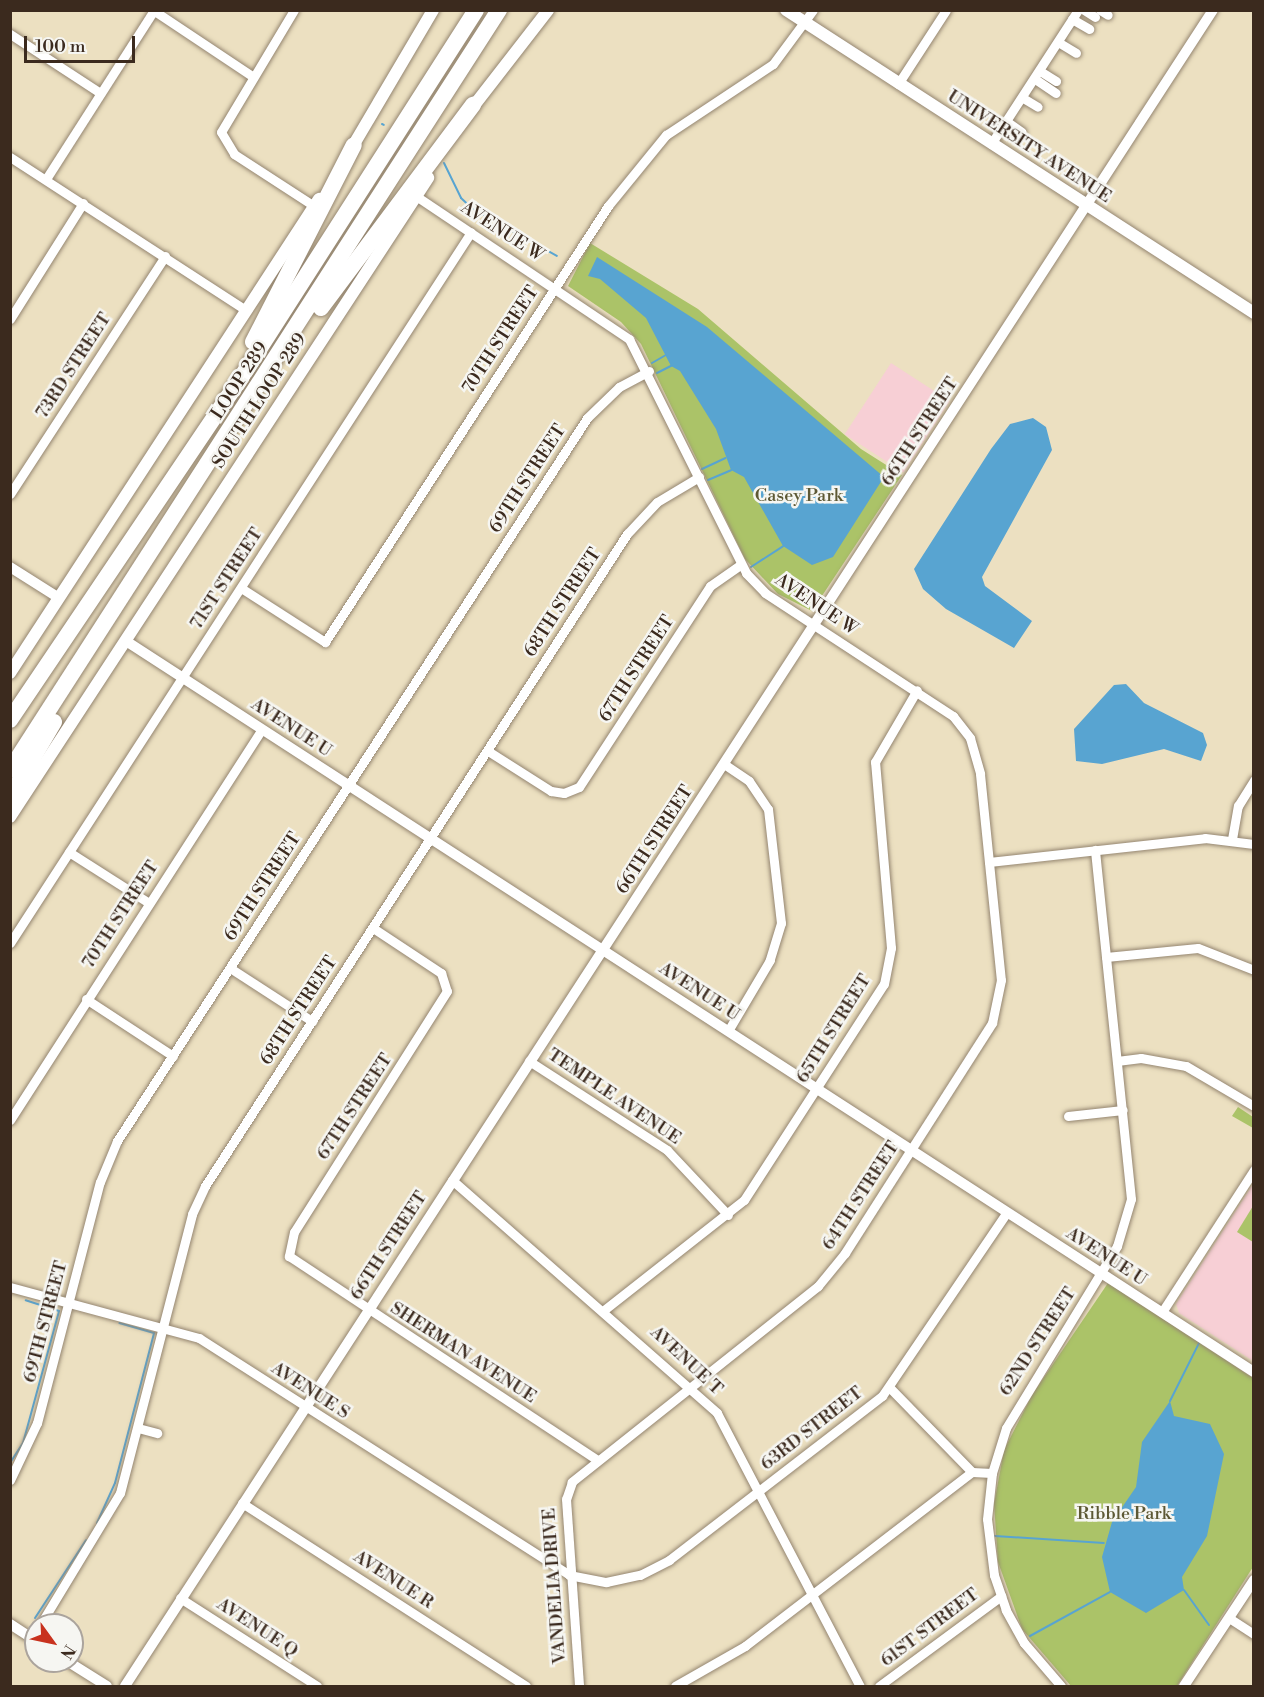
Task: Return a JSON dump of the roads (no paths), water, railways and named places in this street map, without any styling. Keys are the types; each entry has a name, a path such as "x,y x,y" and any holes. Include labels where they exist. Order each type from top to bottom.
{"highway":[{"name":"LOOP 289","path":"10,720 242,376 476,10"},
{"name":"LOOP 289","path":"10,770 271,369 499,10"},
{"path":"271,369 472,105"},
{"path":"242,376 245,355 354,145"},
{"path":"10,797 164,533"},
{"path":"10,708 47,664"}],"main road":[{"path":"10,673 354,145 433,10"},
{"name":"SOUTH LOOP 289","path":"10,817 416,196 472,105 548,10"},
{"name":"UNIVERSITY AVENUE","path":"786,10 1254,313"}],"street":[{"path":"294,10 225,118 222,136 231,151 314,206"},
{"name":"70TH STREET","path":"241,588 325,642 608,206 666,135 773,64 813,10"},
{"path":"898,84 946,10"},
{"path":"991,144 1038,75 1078,10"},
{"path":"1084,10 1101,14"},
{"name":"66TH STREET","path":"125,1686 366,1311 1213,10"},
{"path":"46,179 153,11 252,76"},
{"path":"1072,20 1089,29"},
{"path":"10,34 100,93"},
{"path":"1058,42 1076,53"},
{"path":"1038,75 1056,81"},
{"path":"1038,75 1056,93"},
{"path":"1023,98 1038,107"},
{"path":"1006,122 1022,132"},
{"path":"10,157 246,310"},
{"name":"AVENUE W","path":"416,196 555,286 629,339 649,371 741,564 765,592 953,716 970,738 981,774 989,862"},
{"path":"10,319 84,203"},
{"name":"71ST STREET","path":"10,943 471,232"},
{"name":"73RD STREET","path":"10,494 165,256"},
{"name":"69TH STREET","path":"10,1480 37,1423 107,1161 587,418 619,387 649,371"},
{"name":"68TH STREET","path":"48,1613 112,1512 138,1428 163,1327 200,1195 635,524 665,496 699,477"},
{"name":"67TH STREET","path":"488,750 564,794 584,781 710,586 741,564"},
{"path":"10,567 59,598"},
{"name":"AVENUE U","path":"126,641 1254,1371"},
{"name":"65TH STREET","path":"604,1310 728,1215 817,1088 884,984 888,969 875,762 916,690"},
{"name":"70TH STREET","path":"10,1120 262,729"},
{"path":"724,764 749,781 768,809 781,923 770,960 728,1031"},
{"path":"1232,839 1238,806 1254,780"},
{"path":"989,862 1095,850 1232,839 1254,844"},
{"name":"62ND STREET","path":"992,1473 1014,1411 1102,1273 1127,1221 1131,1199 1095,850"},
{"path":"69,852 149,903"},
{"name":"64TH STREET","path":"596,1459 818,1286 912,1150 999,1005 989,862"},
{"name":"67TH STREET","path":"288,1250 294,1232 440,1006 447,981 373,928"},
{"path":"1106,957 1198,948 1254,970"},
{"path":"230,968 312,1021"},
{"path":"86,999 173,1056"},
{"path":"1117,1061 1141,1058 1186,1066 1254,1106"},
{"name":"TEMPLE AVENUE","path":"529,1061 667,1150 728,1215"},
{"path":"1068,1116 1123,1110"},
{"path":"1162,1312 1254,1170"},
{"name":"AVENUE T","path":"452,1180 604,1310 717,1413 760,1491 860,1686"},
{"name":"63RD STREET","path":"569,1575 597,1582 640,1575 760,1491 891,1388 1007,1212"},
{"name":"SHERMAN AVENUE","path":"288,1250 298,1266 596,1459"},
{"name":"AVENUE S","path":"10,1287 163,1327 204,1341 569,1575"},
{"path":"891,1388 972,1472"},
{"path":"138,1428 157,1433"},
{"name":"VANDELIA DRIVE","path":"579,1686 569,1575 567,1492 596,1459"},
{"path":"675,1686 737,1652 972,1472 992,1473 987,1534 1000,1596 1024,1643 1055,1684"},
{"name":"AVENUE R","path":"242,1503 526,1686"},
{"path":"1185,1686 1254,1580"},
{"name":"61ST STREET","path":"879,1686 1000,1596"},
{"name":"AVENUE Q","path":"180,1598 317,1686"},
{"path":"1229,1618 1254,1634"},
{"path":"10,1624 24,1631"},
{"path":"84,1672 106,1686"}],"water":[{"path":"597,257 707,327 884,477 833,557 812,565 783,546 744,477 731,470 716,429 680,371 671,366 646,318 600,279 588,276"},
{"path":"1033,418 1046,427 1052,450 982,577 985,586 1032,621 1014,648 946,609 923,589 914,569 991,449 1010,424"},
{"path":"1126,684 1144,703 1203,733 1207,745 1201,761 1164,749 1102,764 1076,761 1074,729 1114,685"},
{"path":"1170,1401 1174,1416 1210,1424 1224,1454 1207,1536 1182,1577 1184,1590 1146,1613 1110,1592 1102,1557 1112,1522 1136,1487 1142,1442"}],"waterway":[{"path":"444,163 461,198 473,209 557,256"},
{"path":"652,363 666,355"},
{"path":"657,373 671,366"},
{"path":"702,469 726,458"},
{"path":"708,480 731,470"},
{"path":"751,567 783,546"},
{"path":"10,1463 23,1443 59,1311 26,1300"},
{"path":"97,1523 115,1483 154,1333 119,1323"},
{"path":"1170,1401 1199,1343"},
{"path":"995,1536 1104,1543"},
{"path":"38,1613 86,1540"},
{"path":"1184,1590 1209,1625"},
{"path":"1030,1636 1110,1592"}],"park label":[{"name":"Casey Park","path":"799,496"},
{"name":"Ribble Park","path":"1124,1514"}]}
